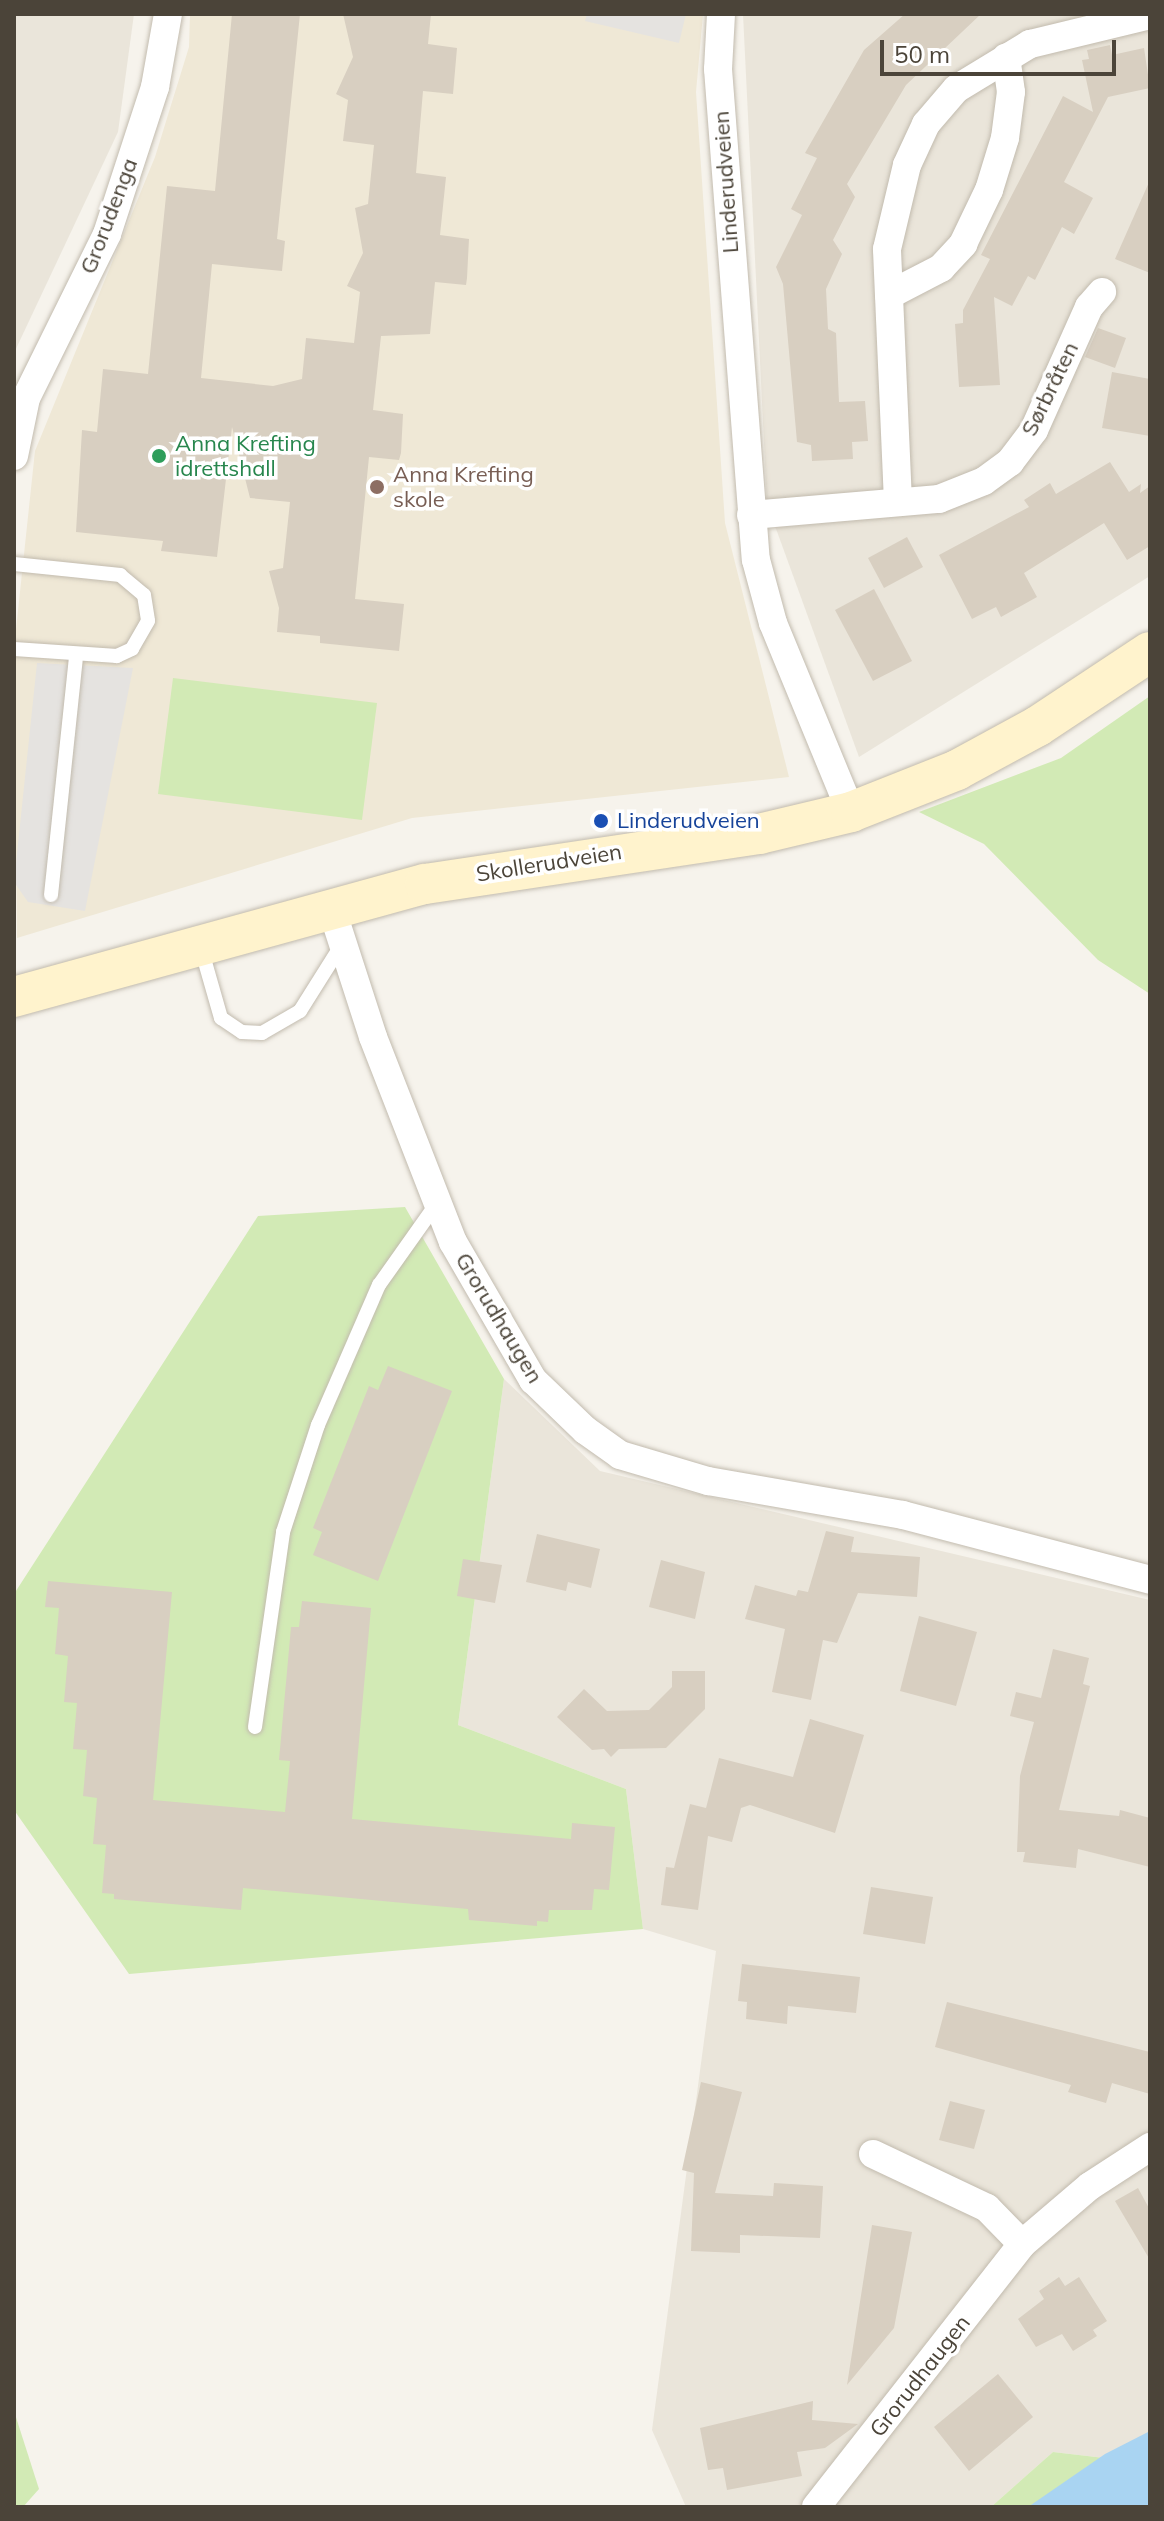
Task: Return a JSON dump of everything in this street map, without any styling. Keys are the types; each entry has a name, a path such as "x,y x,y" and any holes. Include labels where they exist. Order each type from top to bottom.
{"street":[{"name":"Grorudenga","path":"14,456 20,397 107,234 155,87 168,14"},
{"name":"Linderudveien","path":"721,14 718,69 756,560 773,623 851,812"},
{"path":"898,502 887,249 893,209 926,124 956,89 1006,57 1064,34 1150,15"},
{"path":"889,295 941,268 963,244 989,190 1005,138 1011,92 1006,57"},
{"name":"Sørbråten","path":"751,515 898,502 959,493 1010,462 1034,430 1089,307 1102,292"},
{"name":"Skollerudveien","path":"14,997 201,948 338,927 492,870 759,834 851,812 957,770 1038,726 1150,652"},
{"name":"Grorudhaugen","path":"338,927 453,1242 533,1380 620,1455 708,1481 903,1515 1150,1580"},
{"name":"Grorudhaugen","path":"816,2507 1022,2244 1090,2186 1150,2147"},
{"path":"873,2154 948,2185 987,2208 1022,2244"}],"lane":[{"path":"14,564 120,575 144,595 148,621 132,649 117,656 76,656 14,649"},
{"path":"51,895 76,656"},
{"path":"201,948 221,1018 242,1032 262,1033 300,1011 338,927"},
{"path":"255,1727 283,1532 318,1425 379,1285 437,1202"}],"shaded area":[{"path":"14,14 134,14 118,132 14,353"},
{"name":"Anna Krefting skole","path":"190,14 703,14 696,92 725,523 789,777 412,818 17,938 14,648 35,451 155,157 189,47"},
{"path":"587,14 686,14 679,43 585,21"},
{"path":"743,14 1150,14 1150,576 859,757 767,504"},
{"path":"37,663 133,668 85,911 28,902 14,882"},
{"path":"504,1379 600,1471 1150,1600 1150,2450 1130,2461 1053,2452 991,2507 686,2507 652,2430 716,1951 643,1929 626,1789 458,1725"}],"green space":[{"path":"173,678 377,703 362,820 158,794"},
{"path":"1150,696 1150,994 1098,960 984,844 919,812 1061,758"},
{"path":"405,1207 504,1379 458,1725 626,1789 643,1929 129,1974 14,1810 14,1594 258,1216"},
{"path":"14,2411 39,2489 23,2507 14,2507"},
{"path":"1053,2452 1130,2461 1150,2507 991,2507"}],"water":[{"path":"1150,2431 1150,2507 1028,2507 1105,2454"}],"building":[{"path":"232,14 300,14 277,239 285,241 282,271 212,264 201,378 273,386 302,379 306,338 354,343 360,292 347,286 363,253 355,208 368,204 374,145 343,141 348,100 336,94 353,57 343,14 431,14 428,44 457,48 453,94 423,91 416,173 446,177 440,235 469,239 466,285 435,282 430,334 381,336 373,410 403,414 401,453 399,460 369,457 355,599 404,604 399,651 320,643 320,636 277,632 279,608 269,571 283,568 290,502 250,498 232,427 217,557 161,551 163,541 76,532 82,430 97,432 103,369 148,374 167,186 215,191"},
{"path":"905,14 981,14 906,85 847,184 855,197 833,240 842,254 826,289 828,329 836,333 839,402 865,401 868,441 852,442 853,459 812,461 811,445 797,442 783,284 776,267 802,215 791,209 817,158 805,153 864,50"},
{"path":"1110,45 1112,55 1144,48 1150,88 1108,97 1064,182 1093,198 1074,234 1062,227 1035,280 1028,276 1012,306 994,297 1000,385 959,387 955,324 963,323 963,310 990,259 981,255 1063,96 1093,112 1082,60 1089,59 1087,50"},
{"path":"1150,180 1150,273 1115,259"},
{"path":"1098,328 1126,338 1115,368 1085,357"},
{"path":"1112,372 1150,379 1150,436 1102,428"},
{"path":"1110,462 1129,492 1141,484 1140,493 1150,486 1150,546 1127,560 1104,523 1024,573 1037,597 1001,617 996,607 972,619 939,555 1029,507 1024,500 1050,483 1056,494"},
{"path":"907,537 923,567 884,588 868,558"},
{"path":"874,589 912,661 873,681 835,610"},
{"path":"388,1366 452,1391 378,1581 313,1555 322,1532 313,1528 369,1386 378,1390"},
{"path":"826,1531 854,1537 851,1552 920,1557 917,1597 858,1593 837,1643 823,1640 811,1700 772,1692 785,1629 745,1619 755,1585 796,1596 798,1590 808,1592"},
{"path":"537,1534 600,1549 591,1588 568,1582 566,1591 526,1582"},
{"path":"463,1559 502,1565 495,1603 457,1596"},
{"path":"661,1560 705,1572 695,1619 649,1607"},
{"path":"48,1581 172,1592 153,1800 285,1812 290,1761 279,1760 291,1627 299,1627 302,1601 371,1608 352,1819 571,1839 572,1823 615,1827 609,1890 594,1889 592,1910 549,1910 548,1922 537,1921 537,1926 469,1920 468,1909 243,1888 241,1910 114,1899 114,1894 102,1893 106,1845 93,1844 97,1798 83,1796 87,1750 73,1749 77,1703 64,1702 68,1656 55,1654 59,1608 45,1607"},
{"path":"919,1616 977,1632 956,1706 900,1691"},
{"path":"1053,1649 1089,1658 1083,1684 1090,1686 1059,1810 1119,1816 1120,1810 1150,1818 1150,1867 1078,1849 1076,1868 1023,1862 1025,1852 1017,1852 1020,1776 1034,1722 1010,1716 1016,1692 1041,1698"},
{"path":"672,1671 705,1671 705,1709 666,1748 619,1749 611,1757 604,1749 592,1750 557,1717 584,1689 607,1711 649,1710 672,1687"},
{"path":"810,1719 864,1735 835,1833 750,1805 741,1808 732,1842 708,1836 698,1910 661,1905 666,1867 674,1868 690,1804 706,1808 719,1758 793,1777"},
{"path":"871,1887 933,1897 925,1944 863,1934"},
{"path":"742,1964 860,1977 856,2013 788,2006 787,2024 746,2019 747,2002 738,2001"},
{"path":"947,2002 1150,2052 1150,2094 1112,2083 1106,2103 1068,2092 1071,2085 935,2047"},
{"path":"701,2082 742,2092 715,2193 773,2196 774,2183 823,2186 820,2238 740,2235 740,2253 691,2251 694,2173 682,2170"},
{"path":"950,2101 985,2110 974,2149 939,2140"},
{"path":"1138,2188 1150,2210 1150,2260 1115,2201"},
{"path":"872,2225 912,2232 894,2328 847,2385"},
{"path":"1059,2277 1065,2286 1079,2277 1107,2321 1093,2330 1097,2336 1073,2351 1062,2334 1036,2347 1018,2319 1044,2299 1039,2291"},
{"path":"998,2374 1033,2417 969,2471 934,2427"},
{"path":"813,2401 812,2420 858,2424 825,2448 797,2452 802,2476 727,2490 723,2468 708,2470 700,2428"}],"place":[{"name":"Anna Krefting idrettshall","path":"159,456"},
{"name":"Anna Krefting skole","path":"377,487"},
{"name":"Linderudveien","path":"601,821"}]}
